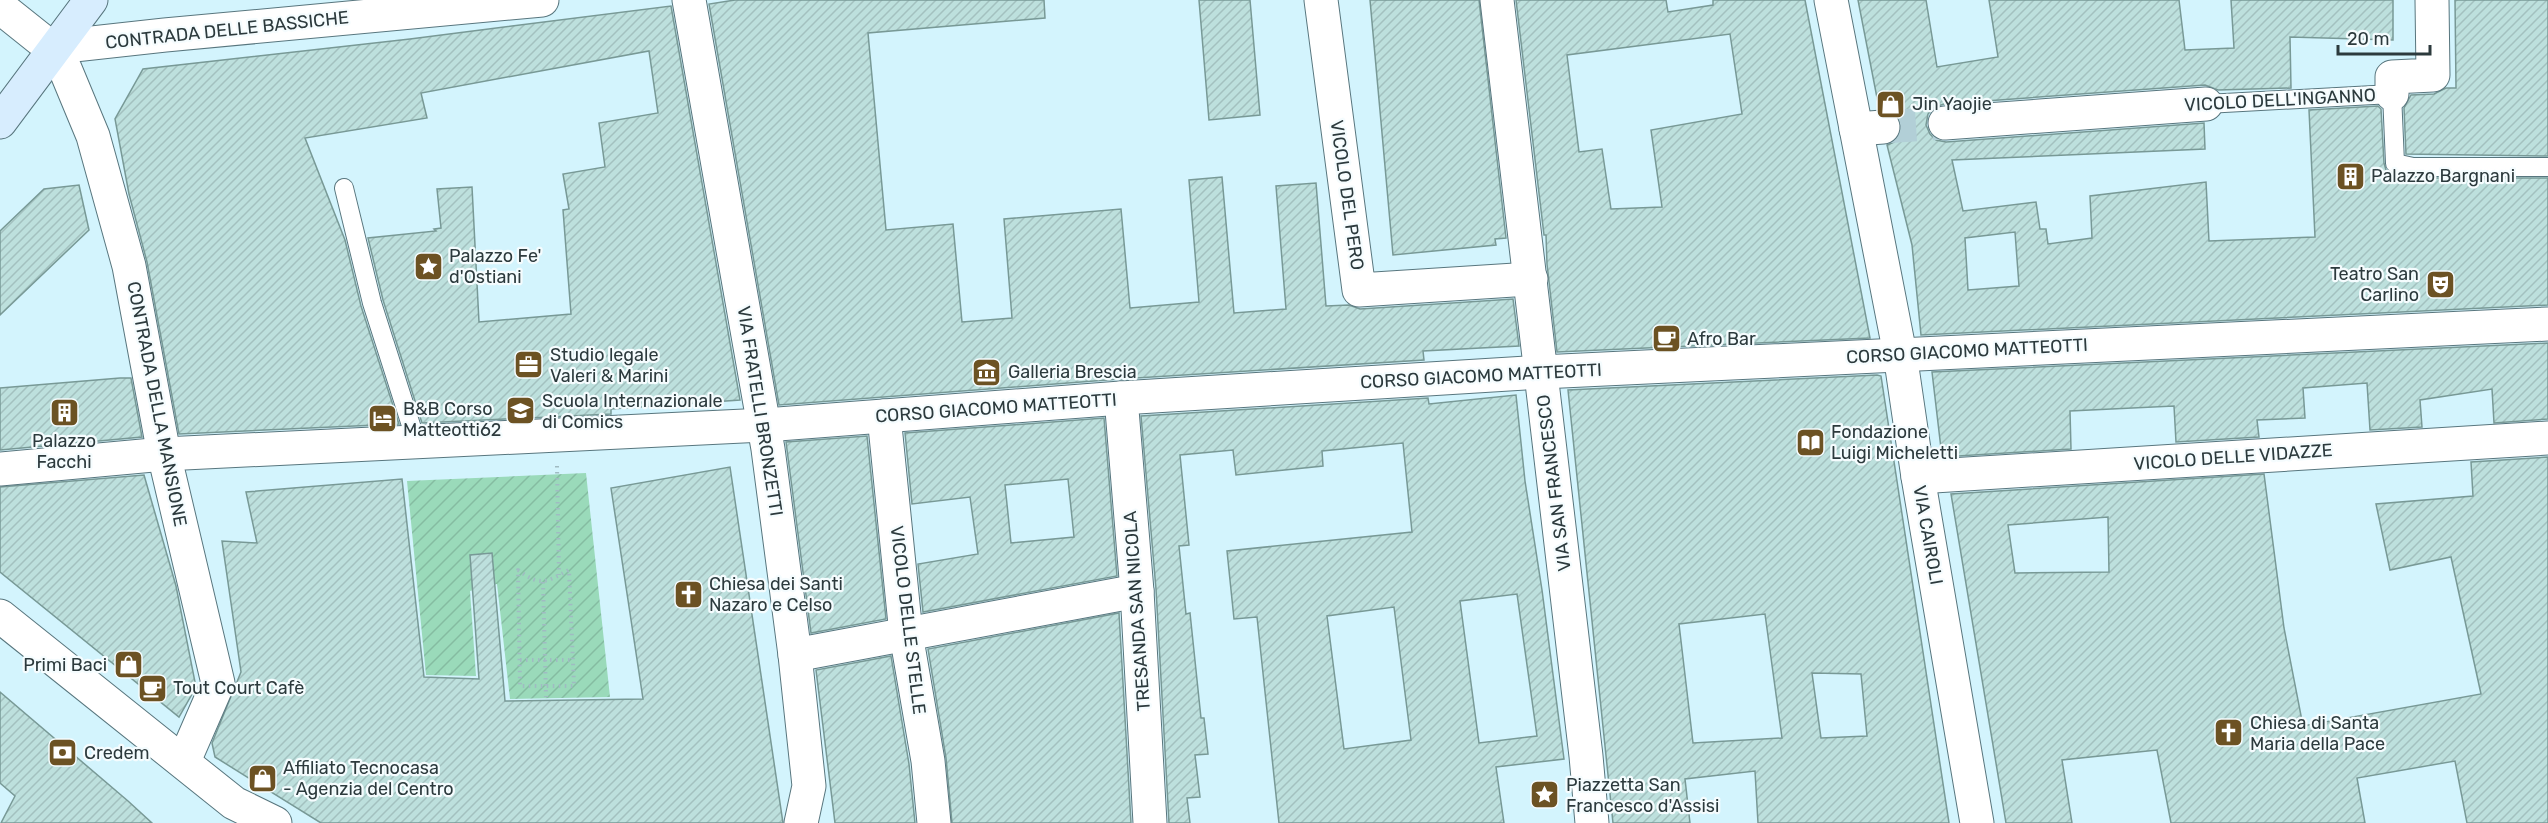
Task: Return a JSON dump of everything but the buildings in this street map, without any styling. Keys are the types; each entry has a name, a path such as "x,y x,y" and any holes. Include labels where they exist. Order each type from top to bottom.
{"main road":[{"path":"0,122 48,43 91,0"}],"street":[{"name":"CONTRADA DELLE BASSICHE","path":"48,43 542,0"},
{"name":"VIA FRATELLI BRONZETTI","path":"689,0 765,425 795,656 809,786 801,823"},
{"name":"VICOLO DEL PERO","path":"1321,0 1359,290 1531,279"},
{"name":"VIA SAN FRANCESCO","path":"1497,0 1592,823"},
{"name":"VIA CAIROLI","path":"1831,0 1870,128 1918,477 1977,823"},
{"path":"2392,94 2392,77 2433,75 2432,0"},
{"path":"0,7 48,43"},
{"name":"CONTRADA DELLA MANSIONE","path":"48,43 93,136 129,266 164,454 218,683 183,761"},
{"name":"VICOLO DELL'INGANNO","path":"1945,123 2206,104"},
{"name":"CORSO GIACOMO MATTEOTTI","path":"0,469 164,454 765,425 1541,372 2548,324"},
{"name":"TRESANDA SAN NICOLA","path":"1121,399 1137,591 1150,823"},
{"name":"VICOLO DELLE STELLE","path":"884,416 906,634 928,761 934,823"},
{"name":"VICOLO DELLE VIDAZZE","path":"1918,477 2548,438"},
{"path":"795,656 1137,591"},
{"path":"0,616 183,761 239,813 274,823"}],"lane":[{"name":"VICOLO DELL'INGANNO","path":"2206,104 2392,94 2395,164 2413,167 2548,167"},
{"path":"344,189 372,303 416,441"}],"path":[{"path":"557,466 559,575"},
{"path":"518,570 533,581 543,582 559,575 569,570 573,686 520,686 518,570"},
{"path":"543,582 546,697"},
{"path":"520,660 572,660"}],"green space":[{"path":"586,473 610,697 510,699 497,584 470,591 476,676 426,675 407,481"}],"tunnel":[{"path":"1883,127 1945,123"}],"place":[{"name":"Jin Yaojie","path":"1891,104"},
{"name":"Palazzo Bargnani","path":"2350,176"},
{"name":"Palazzo Fe' d'Ostiani","path":"428,266"},
{"name":"Teatro San Carlino","path":"2440,284"},
{"name":"Afro Bar","path":"1666,339"},
{"name":"Studio legale Valeri & Marini","path":"529,365"},
{"name":"Galleria Brescia","path":"987,372"},
{"name":"Scuola Internazionale di Comics","path":"521,411"},
{"name":"Palazzo Facchi","path":"64,412"},
{"name":"B&B Corso Matteotti62","path":"382,419"},
{"name":"Fondazione Luigi Micheletti","path":"1810,442"},
{"name":"Chiesa dei Santi Nazaro e Celso","path":"688,594"},
{"name":"Primi Baci","path":"128,665"},
{"name":"Tout Court Cafè","path":"152,688"},
{"name":"Chiesa di Santa Maria della Pace","path":"2229,733"},
{"name":"Credem","path":"63,753"},
{"name":"Affiliato Tecnocasa - Agenzia del Centro","path":"262,778"},
{"name":"Piazzetta San Francesco d'Assisi","path":"1545,795"}]}
